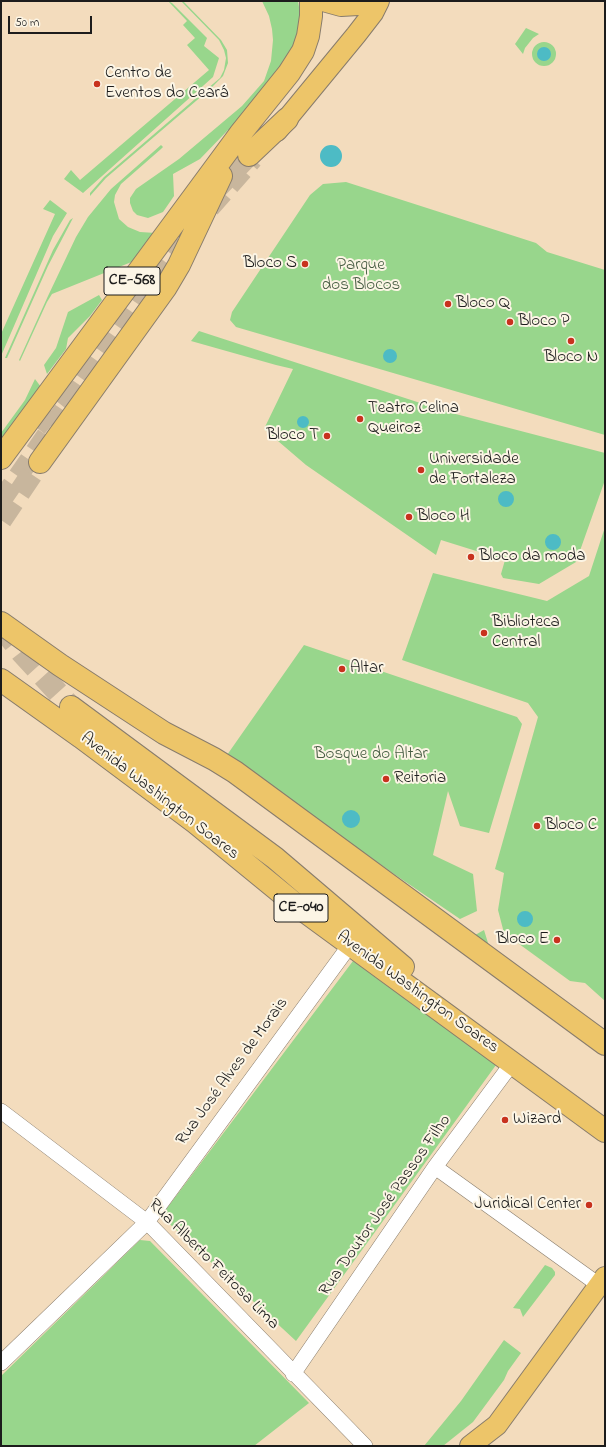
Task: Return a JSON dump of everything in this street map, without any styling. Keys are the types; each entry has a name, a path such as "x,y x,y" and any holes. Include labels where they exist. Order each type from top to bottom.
{"highway":[{"name":"CE-568","path":"1,458 236,140 289,73 303,51 308,36 311,16 311,1"},
{"path":"40,462 166,287 179,265 232,155 246,136 264,105"},
{"path":"251,157 287,119"},
{"path":"1,623 60,665 159,729 235,772 605,1044"},
{"name":"Avenida Washington Soares","path":"1,680 81,736 196,823 295,904 513,1062 605,1131"},
{"path":"71,707 275,858 401,965 465,1028"}],"main road":[{"path":"323,1 341,6 358,4 366,1"},
{"path":"287,119 356,35 373,13 379,1"},
{"path":"470,1446 497,1425 602,1281"}],"street":[{"name":"Rua José Alves de Morais","path":"1,1363 147,1222 350,945"},
{"name":"Rua Doutor José Passos Filho","path":"293,1374 435,1167 513,1062"},
{"name":"Rua Alberto Feitosa Lima","path":"1,1111 147,1222 293,1374 365,1446"},
{"path":"435,1167 602,1281"}],"green space":[{"path":"168,1 172,3 207,38 204,46 219,58 213,77 83,193 64,179 71,170 80,180 209,70 187,45 195,38 183,25 187,21"},
{"path":"181,1 183,1 221,40 227,50 228,63 223,76 208,91 207,89 220,78 224,70 226,58 224,50 219,40"},
{"path":"262,1 298,1 300,25 298,39 288,57 230,130 228,130 200,159 173,174 174,196 163,212 148,218 137,215 133,211 130,203 130,198 136,189 179,159 242,106 264,81 271,61 273,40 269,16"},
{"path":"526,28 539,34 533,38 525,48 523,54 515,44"},
{"path":"544,42 553,45 556,54 553,63 544,66 535,63 532,54 535,45"},
{"path":"202,93 203,95 106,178 90,196 90,193 104,177"},
{"path":"161,145 163,147 161,149 121,184 115,195 114,202 119,219 128,227 140,232 156,233 134,261 52,294 20,361 19,360 48,296 76,237 88,217 111,189"},
{"name":"Parque dos Blocos","path":"346,182 536,243 547,252 605,270 605,435 236,327 230,320 232,312 310,195 323,184"},
{"path":"50,200 67,213 53,236 1,356 1,334 55,214 43,209"},
{"path":"73,218 48,266 7,358 5,358 53,250 70,220"},
{"path":"99,295 102,300 90,316 68,338 66,349 47,374 44,365 56,348 68,312"},
{"path":"199,331 448,412 605,453 605,480 576,562 539,584 503,578 501,574 505,560 441,540 436,555 306,465 264,429 293,369 191,341"},
{"path":"35,379 41,387 1,441 1,433 25,400"},
{"path":"605,527 605,1001 585,983 570,981 504,933 498,910 504,873 495,869 538,717 528,703 402,660 433,573 547,601 589,576"},
{"name":"Bosque do Altar","path":"304,645 517,717 522,724 489,833 460,826 448,791 433,855 473,874 477,911 460,919 227,755"},
{"path":"484,930 492,956 468,939"},
{"path":"353,961 496,1065 296,1341 161,1216"},
{"path":"140,1240 150,1241 309,1403 254,1446 1,1446 1,1376"},
{"path":"545,1265 552,1268 555,1275 523,1317 520,1309 513,1308"},
{"path":"504,1340 521,1353 508,1371 504,1380 473,1422 443,1446 424,1446 461,1401"}],"water":[{"path":"544,47 549,49 551,54 549,59 544,61 539,59 537,54 539,49"},
{"path":"331,145 339,148 342,156 339,164 331,167 323,164 320,156 323,148"},
{"path":"390,349 395,351 397,356 395,361 390,363 385,361 383,356 385,351"},
{"path":"301,416 305,416 309,422 305,428 301,428 297,424 297,420"},
{"path":"506,491 512,493 514,499 512,505 506,507 500,505 498,499 500,493"},
{"path":"550,534 556,534 561,539 559,548 556,550 550,550 545,545 545,539"},
{"path":"351,810 357,813 360,819 357,825 351,828 345,825 342,819 345,813"},
{"path":"522,911 528,911 533,916 531,925 528,927 522,927 517,922 517,916"}],"tunnel":[{"path":"210,195 249,155"},
{"path":"210,208 253,159"},
{"path":"1,501 138,302 183,243"},
{"path":"36,427 58,400 83,365"},
{"path":"1,520 40,462"},
{"path":"2,625 21,652 71,707"}],"place":[{"name":"Centro de Eventos do Ceará","path":"97,84"},
{"name":"Bloco S","path":"305,264"},
{"name":"Bloco Q","path":"448,304"},
{"name":"Bloco P","path":"510,322"},
{"name":"Bloco N","path":"571,341"},
{"name":"Teatro Celina Queiroz","path":"360,419"},
{"name":"Bloco T","path":"327,436"},
{"name":"Universidade de Fortaleza","path":"421,470"},
{"name":"Bloco H","path":"409,517"},
{"name":"Bloco da moda","path":"471,557"},
{"name":"Biblioteca Central","path":"484,633"},
{"name":"Altar","path":"342,669"},
{"name":"Reitoria","path":"386,779"},
{"name":"Bloco C","path":"537,826"},
{"name":"Bloco E","path":"557,940"},
{"name":"Wizard","path":"505,1120"},
{"name":"Juridical Center","path":"589,1205"}]}
